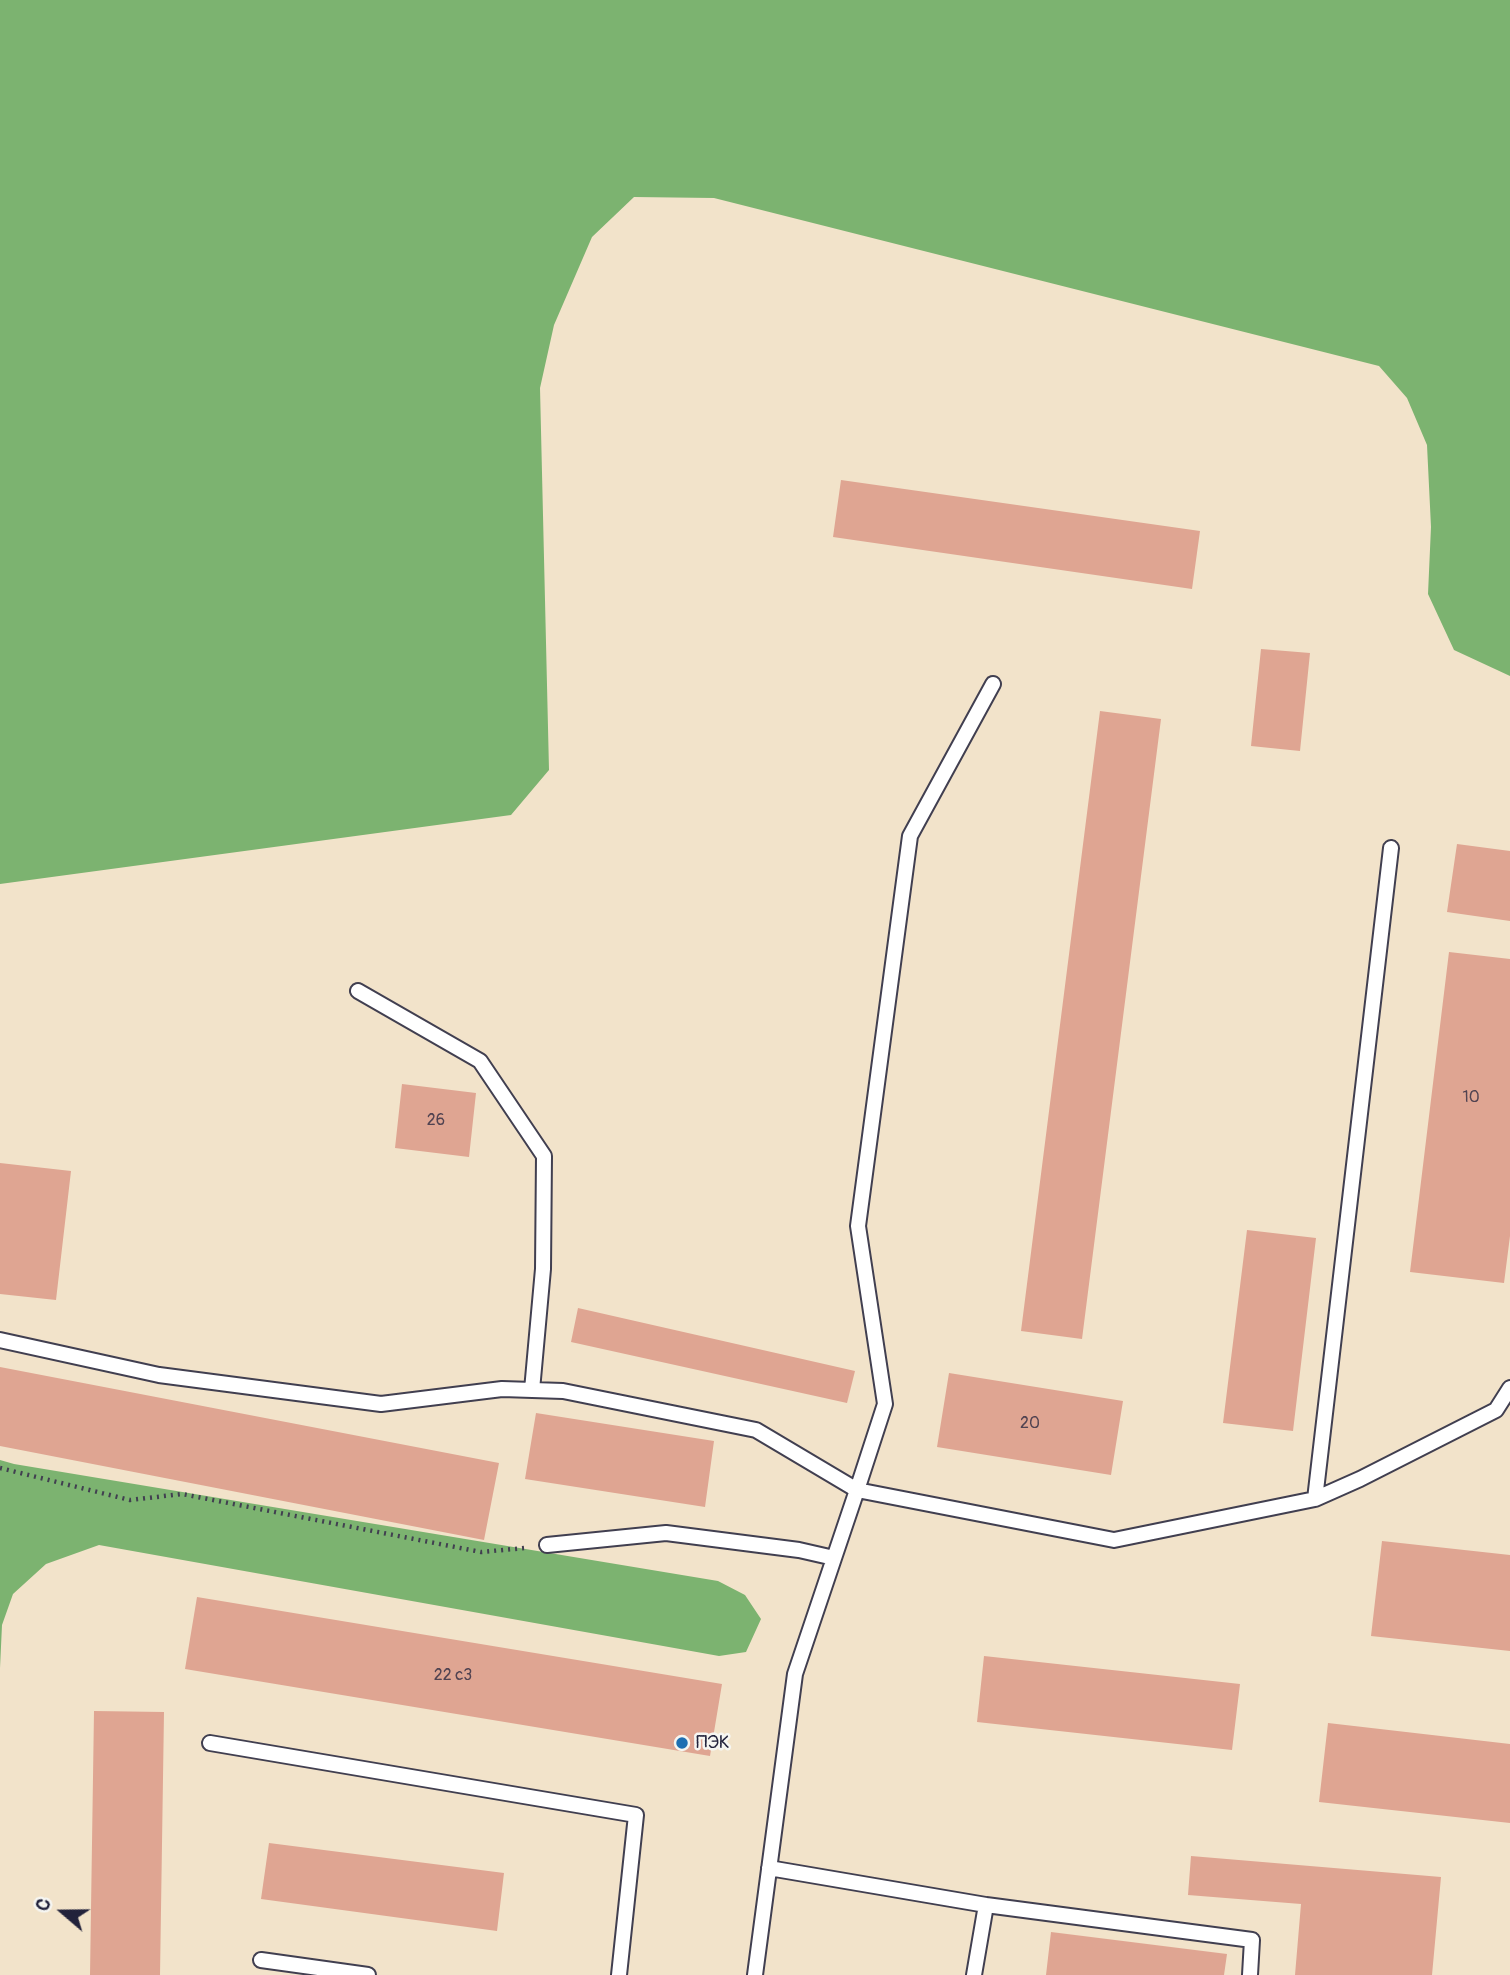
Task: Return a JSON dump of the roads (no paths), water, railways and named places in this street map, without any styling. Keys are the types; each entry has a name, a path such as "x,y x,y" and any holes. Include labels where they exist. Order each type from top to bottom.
{"lane":[{"path":"755,1975 795,1674 885,1404 858,1226 910,836 993,684"},
{"path":"1315,1499 1391,848"},
{"path":"358,991 480,1062 544,1156 543,1269 532,1390"},
{"path":"0,1340 159,1376 381,1404 502,1390 563,1391 756,1430 857,1490 1114,1540 1315,1499 1496,1410 1510,1388"},
{"path":"547,1545 666,1533 799,1550 834,1558"},
{"path":"210,1743 636,1815 619,1975"},
{"path":"769,1868 986,1905 1252,1940 1250,1975"},
{"path":"974,1975 986,1905"},
{"path":"261,1960 368,1975"}],"place":[{"name":"ПЭК","path":"682,1743"}]}
